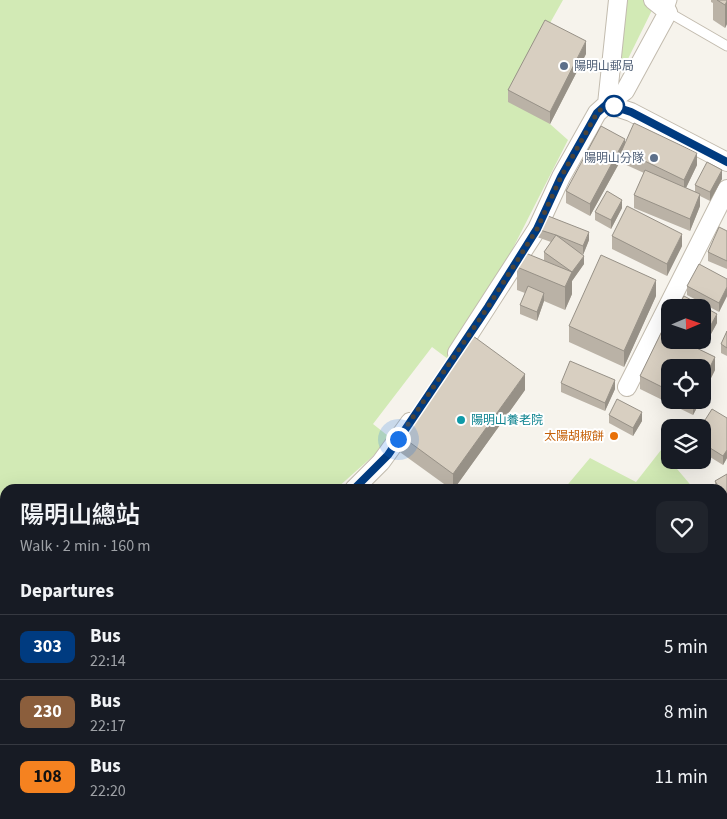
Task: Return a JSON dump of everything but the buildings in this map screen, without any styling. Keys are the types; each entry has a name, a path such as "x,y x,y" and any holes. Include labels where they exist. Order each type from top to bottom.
{"street":[{"path":"607,104 618,0"},
{"path":"446,370 537,229 561,177 597,113 625,91 670,6 653,0"},
{"path":"607,104 631,112 727,162"},
{"path":"627,387 727,189"},
{"path":"359,484 388,455 419,408"}],"lane":[{"path":"670,6 727,46"}],"green space":[{"path":"0,0 563,0 545,32 550,124 568,140 484,305 448,359 432,347 373,424 392,439 342,484 0,484"},
{"path":"622,0 657,0 624,67 616,59"},
{"path":"661,450 661,469 677,469 690,484 568,484 590,458 636,482"}],"bus line":[{"name":"303","path":"359,484 388,455 488,307 537,229 561,177 597,113 607,104 631,112 727,162"}],"place":[{"name":"陽明山郵局","path":"564,66"},
{"name":"陽明山分隊","path":"654,158"},
{"name":"陽明山養老院","path":"461,420"},
{"name":"太陽胡椒餅","path":"614,436"}],"route":[{"path":"398,439 488,307 537,229 561,177 597,113 607,104 619,108 614,106"}]}
